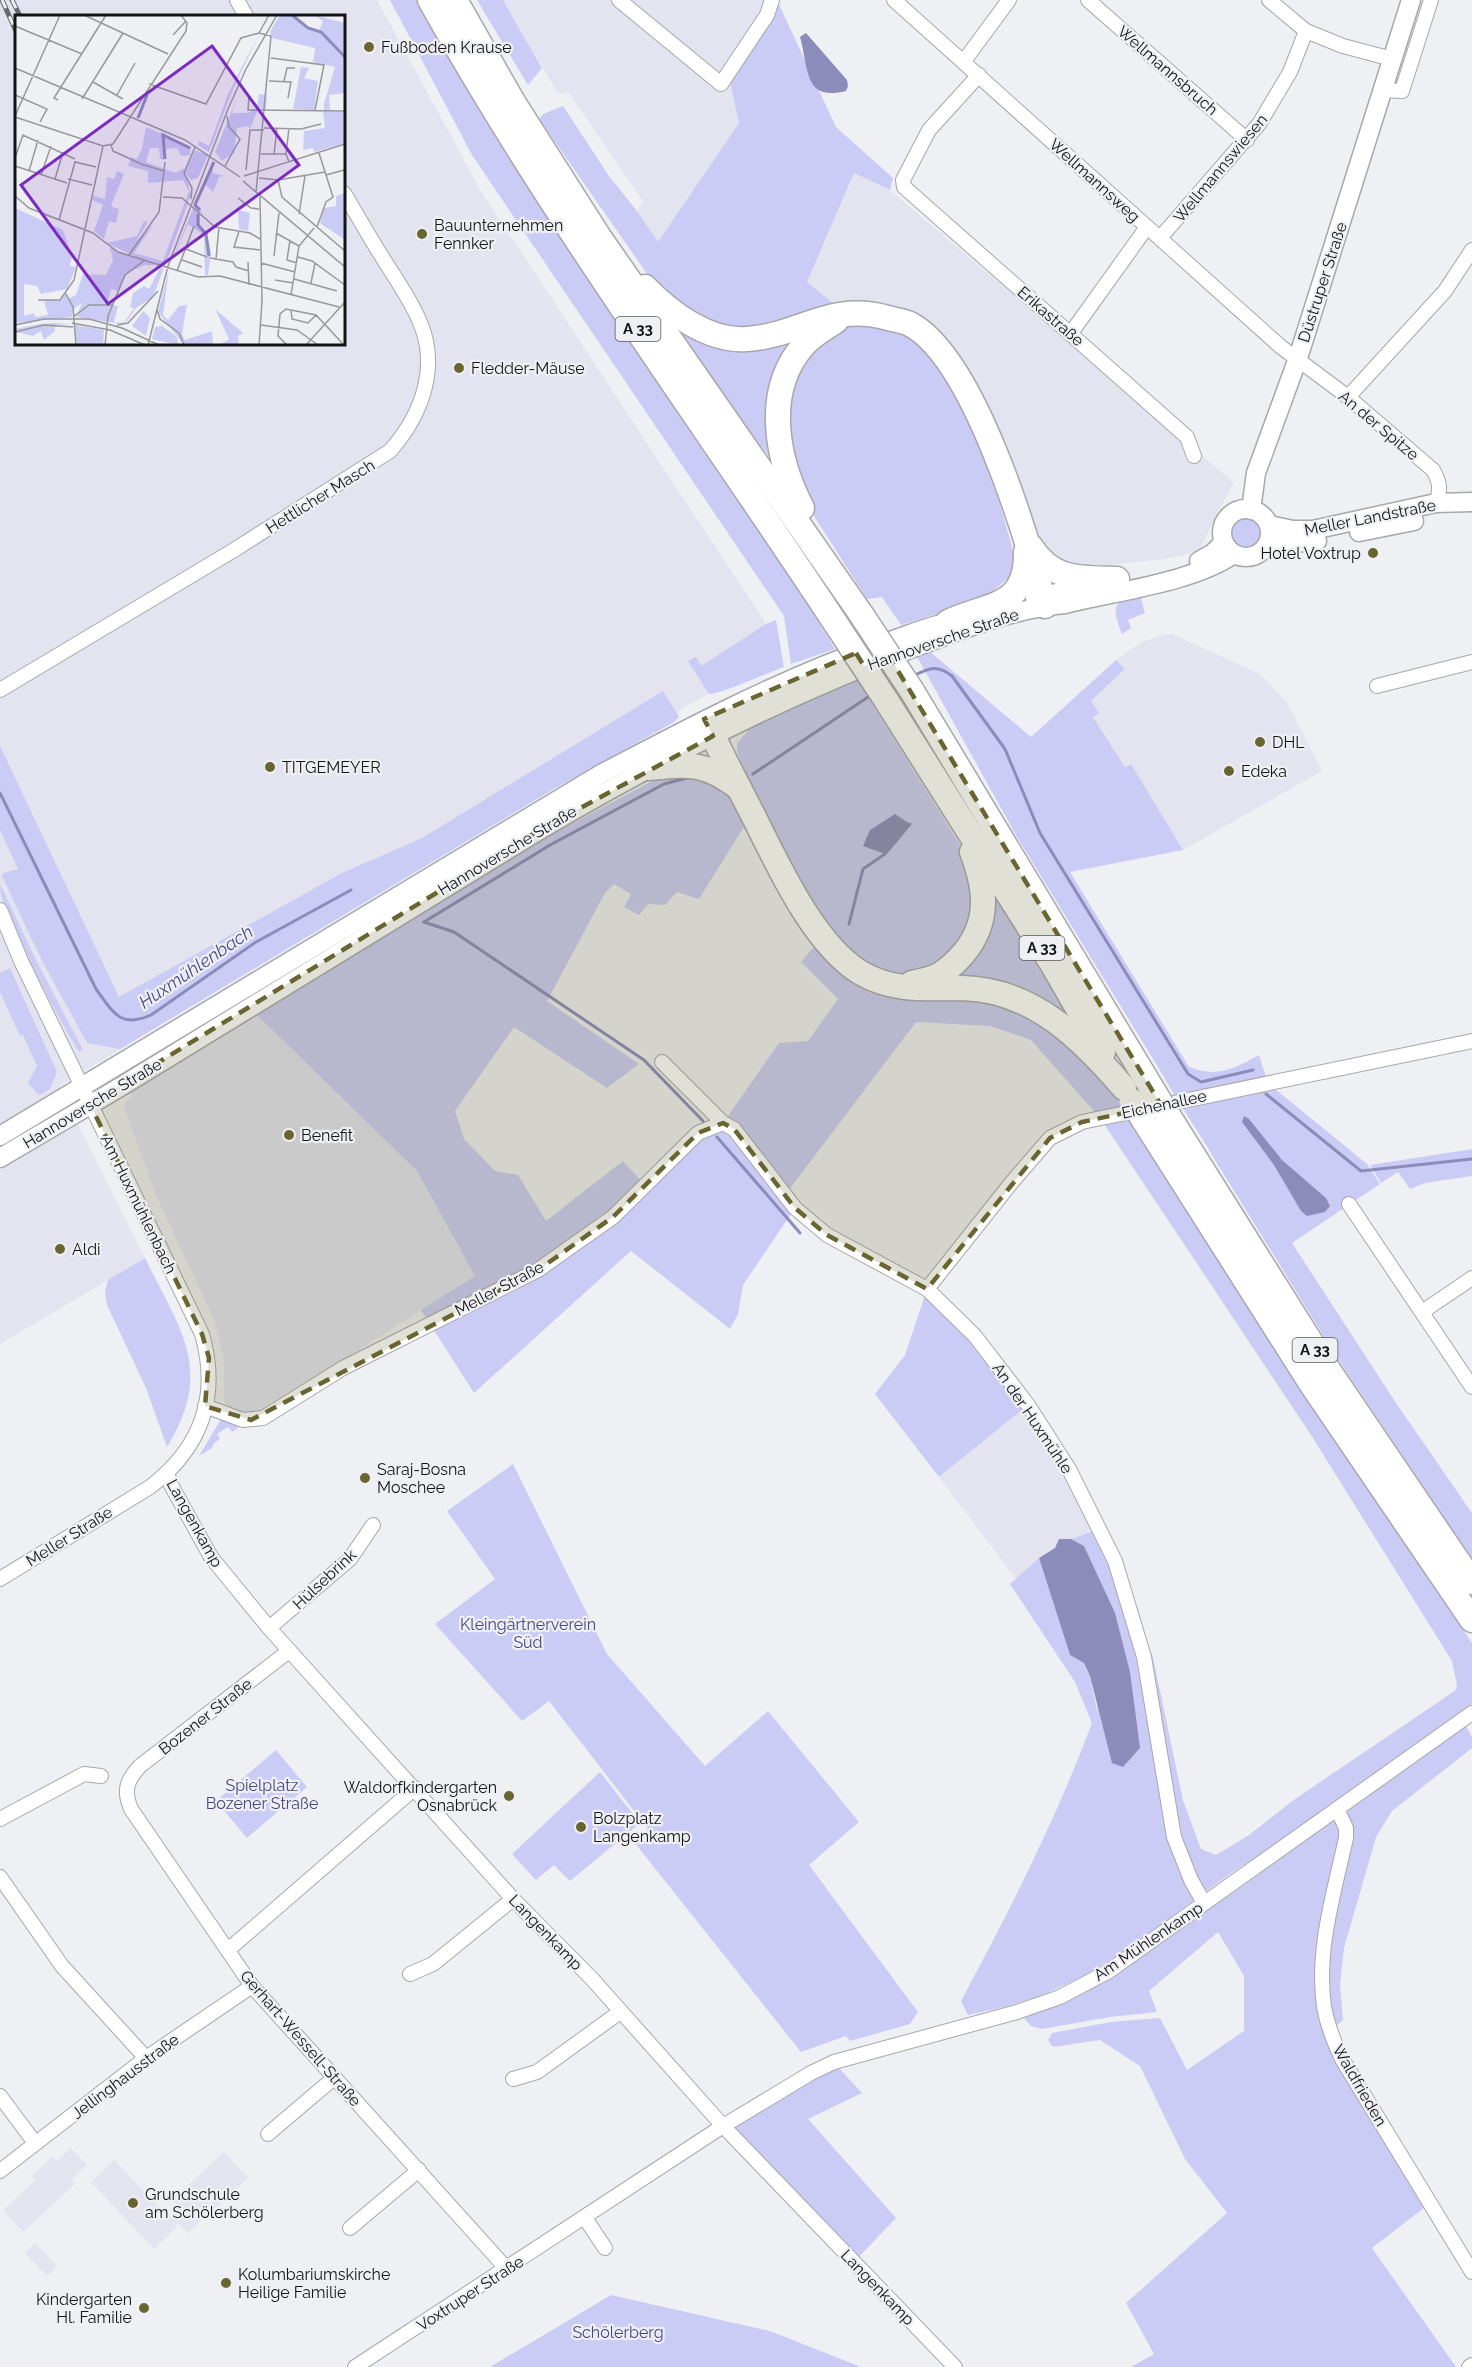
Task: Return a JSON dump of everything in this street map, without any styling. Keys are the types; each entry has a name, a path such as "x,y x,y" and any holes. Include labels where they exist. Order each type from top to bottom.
{"highway":[{"name":"A 33","path":"430,0 515,125 599,237 861,614 912,692 1144,1102 1312,1385 1472,1620"},
{"name":"A 33","path":"454,0 515,125 575,237 886,700 1051,962 1144,1102 1472,1582"},
{"path":"599,237 666,308 696,327 723,337 746,340 779,333 822,318 849,314 874,314 910,324 936,345 964,387 993,445 1025,537 1044,601"},
{"path":"838,582 792,490 783,465 777,430 781,394 793,361 803,345 825,328 849,314"},
{"path":"1025,537 1039,559 1058,573 1085,578 1117,579"},
{"path":"948,622 1009,598 1017,590 1025,569 1025,537"},
{"path":"709,728 792,891 823,936 839,954 860,972 881,982 900,987 966,988 1000,993 1030,1004 1058,1022 1081,1041 1144,1102"},
{"path":"649,768 681,765 702,767 720,774 739,789"},
{"path":"900,987 939,975 957,961 979,930 984,909 983,891 978,867 956,810"}],"main road":[{"name":"Düstruper Straße","path":"1243,511 1298,358 1411,0"},
{"name":"Meller Landstraße","path":"1269,533 1313,530 1436,503 1472,502"},
{"path":"1243,511 1265,518 1269,533 1265,548 1254,556 1247,557 1229,548 1222,535 1225,522 1243,511"},
{"name":"Meller Landstraße","path":"1269,533 1314,542 1440,515 1472,514"},
{"path":"1044,601 1117,579 1196,562 1229,548"},
{"path":"1044,601 1065,604 1202,571 1229,548"},
{"name":"Hannoversche Straße","path":"0,1158 538,831 649,768 784,682 848,656 948,622 1044,601"},
{"name":"Hannoversche Straße","path":"0,1136 562,798 709,728 856,669 1044,601"}],"street":[{"path":"237,0 245,15"},
{"path":"619,0 721,84 767,15 772,0"},
{"name":"Wellmannsweg","path":"894,0 1281,347 1298,358"},
{"path":"964,61 1010,0"},
{"name":"Wellmannsbruch","path":"1088,0 1247,140"},
{"path":"1269,0 1306,31 1344,46 1392,60"},
{"path":"1383,90 1402,91 1431,0"},
{"name":"Wellmannswiesen","path":"1160,238 1247,140 1272,106 1290,72 1306,31"},
{"name":"Erikastraße","path":"979,75 929,130 903,180 904,187 1187,437 1194,456"},
{"name":"Hettlicher Masch","path":"0,690 273,526 390,451 401,439 418,410 424,392 428,371 427,348 420,321 345,195"},
{"path":"1071,333 1147,227"},
{"path":"1348,397 1446,291 1472,251"},
{"name":"An der Spitze","path":"1298,358 1348,397 1433,470 1439,481 1440,493 1436,503"},
{"path":"1377,686 1472,662"},
{"name":"Am Huxmühlenbach","path":"0,910 21,961 202,1334 209,1358 210,1380 205,1406 196,1436 167,1473"},
{"name":"Eichenallee","path":"927,1289 1011,1182 1050,1138 1082,1122 1472,1041"},
{"name":"An der Huxmühle","path":"662,1062 723,1123 734,1129 795,1208 827,1235 927,1289 975,1336 1028,1405 1069,1469 1115,1561 1144,1657 1174,1837 1191,1881 1204,1903"},
{"name":"Meller Straße","path":"205,1406 243,1420 263,1418 343,1368 537,1270 613,1217 698,1133 723,1123"},
{"path":"1349,1204 1472,1387"},
{"path":"1422,1311 1472,1278"},
{"name":"Meller Straße","path":"0,1579 140,1493 167,1473"},
{"name":"Langenkamp","path":"167,1473 211,1557 269,1628 513,1899 593,1980 723,2126 955,2367"},
{"name":"Hülsebrink","path":"269,1628 351,1559 373,1525"},
{"name":"Bozener Straße","path":"126,1786 140,1766 289,1650"},
{"name":"Am Mühlenkamp","path":"723,2126 811,2073 834,2062 1017,2012 1060,1996 1109,1971 1472,1713"},
{"path":"0,1819 84,1774 101,1776"},
{"name":"Gerhart-Wessell-Straße","path":"126,1786 126,1797 131,1809 252,1986 507,2268"},
{"path":"228,1950 415,1788"},
{"name":"Waldfrieden","path":"1337,1809 1346,1828 1346,1838 1323,1956 1324,2007 1330,2033 1342,2059 1472,2272"},
{"path":"0,1877 62,1966 146,2058"},
{"path":"410,1974 433,1964 513,1899"},
{"name":"Jellinghausstraße","path":"0,2171 146,2058 252,1986"},
{"path":"513,2079 537,2072 620,2012"},
{"path":"268,2134 334,2078"},
{"path":"0,2096 35,2143"},
{"name":"Voxtruper Straße","path":"355,2367 723,2126"},
{"path":"350,2228 418,2170"},
{"path":"585,2218 605,2248"}],"highlighted area":[{"path":"856,653 864,666 889,656 1161,1105 1082,1122 1050,1138 927,1289 827,1235 795,1208 734,1129 723,1123 698,1133 613,1217 538,1270 251,1420 205,1406 209,1358 202,1334 90,1104 538,831 713,736 704,719"}],"shaded area":[{"path":"0,0 377,0 482,193 763,619 781,655 681,709 674,722 552,790 59,1086 145,1258 0,1344"},
{"path":"503,0 768,0 730,82 739,123 658,243 637,211 643,201 568,92 558,94"},
{"path":"806,33 847,80 846,91 822,92 810,80 800,37"},
{"path":"854,173 890,190 1234,483 1197,552 1164,559 1092,567 1061,561 1050,554 1037,532 1008,454 807,282"},
{"path":"1172,634 1260,674 1288,704 1322,771 1183,850 1130,764 1125,767 1093,717 1091,701 1125,669 1116,660 1141,642"},
{"path":"895,814 910,824 885,854 863,846 870,830"},
{"path":"256,1014 417,1171 475,1276 338,1363 258,1410 244,1413 232,1410 224,1403 224,1360 215,1322 155,1193 124,1107 126,1101 132,1097 131,1091"},
{"path":"1244,1116 1249,1119 1282,1160 1326,1198 1330,1206 1325,1212 1307,1216 1301,1211 1274,1165 1242,1122"},
{"path":"1028,1405 1099,1529 1071,1539 1059,1539 1055,1548 1039,1558 1016,1579 939,1477"},
{"path":"1059,1539 1071,1539 1084,1546 1115,1613 1130,1672 1140,1748 1123,1767 1112,1763 1090,1676 1084,1663 1070,1655 1039,1558 1055,1548"},
{"path":"71,2148 87,2165 72,2179 76,2183 23,2232 3,2210 36,2180 32,2176 52,2157 57,2161"},
{"name":"Grundschule am Schölerberg","path":"224,2152 248,2178 188,2233 178,2223 177,2227 154,2249 91,2182 114,2160 169,2218 180,2208 173,2199"},
{"path":"35,2243 57,2266 47,2276 25,2253"}],"green space":[{"path":"390,0 420,0 479,111 750,511 835,649 791,664 784,616 472,155"},
{"path":"477,0 503,0 542,68 528,85"},
{"path":"777,0 836,127 893,178 890,190 854,173 807,282 835,305 751,333 699,319 657,288 539,119 543,114 563,106 609,176 658,242 739,123 730,82"},
{"path":"851,323 893,323 945,368 986,451 1018,570 982,600 901,625 882,597 867,599 805,502 783,429 792,371 826,333"},
{"path":"673,325 723,337 825,328 781,395 793,490"},
{"path":"1246,517 1257,522 1262,533 1257,544 1246,549 1235,544 1230,533 1235,522"},
{"path":"1148,596 1141,599 1145,613 1128,620 1131,628 1122,634 1116,614 1118,603 1129,598"},
{"path":"776,620 784,667 709,694 688,661 696,657 701,666 766,624"},
{"path":"929,651 1031,737 1116,660 1125,669 1091,701 1099,713 1093,717 1125,767 1131,764 1183,850 1070,872 1189,1067 1217,1072 1259,1055 1268,1083 1367,1164 1380,1184 1292,1243 1396,1403 1472,1513 1472,1559 1341,1364 1017,837 916,655"},
{"path":"857,679 973,866 979,888 958,955 905,978 884,975 842,948 775,844 737,752 737,744 751,727"},
{"path":"663,691 679,717 674,722 552,790 120,1049 87,1043 42,961 2,876 4,873 18,869 0,830 0,746 119,997 342,873 422,838"},
{"path":"676,772 720,780 747,822 699,899 677,892 665,905 648,904 639,915 624,907 631,894 614,884 605,893 547,1001 639,1064 607,1088 514,1027 455,1111 464,1139 495,1171 518,1175 546,1221 623,1161 645,1185 698,1133 723,1123 779,1043 808,1041 838,999 801,962 817,943 836,963 952,993 1027,1006 1102,1074 1335,1438 1472,1643 1472,1704 1459,1713 1472,1737 1472,1748 1392,1811 1376,1837 1344,1948 1340,1985 1343,2020 1335,2027 1324,2031 1425,2207 1372,2248 1456,2367 1131,2367 1154,2354 1126,2303 1227,2213 1185,2159 1140,2066 1100,2040 1053,2047 1048,2040 1052,2033 1111,2022 1160,2018 1187,2070 1244,2031 1244,1976 1218,1932 1149,1991 1157,2012 1110,2017 1042,2029 1031,2026 1022,2016 1112,1976 1260,1874 1258,1856 1207,1890 1132,1946 1079,1978 1031,1999 968,2015 961,2001 1031,1864 1092,1723 1075,1682 1010,1584 1039,1558 1070,1655 1084,1663 1090,1676 1098,1715 1084,1546 1071,1539 1099,1529 1145,1657 1152,1653 1183,1800 1201,1849 1216,1855 1249,1835 1295,1799 1456,1690 1457,1685 1452,1661 1311,1435 1100,1118 1031,1040 990,1026 916,1022 785,1195 795,1208 743,1285 738,1314 730,1329 631,1251 474,1393 421,1310 475,1276 417,1171 256,1014 528,847 658,778"},
{"path":"987,878 1078,1029 949,975"},
{"path":"0,884 83,1050 79,1052 31,963 6,909"},
{"path":"10,968 57,1072 50,1089 39,1095 28,1083 37,1066 0,992 0,973"},
{"path":"1472,1149 1472,1176 1425,1183 1410,1189 1398,1172 1381,1183 1370,1165"},
{"path":"145,1258 180,1329 187,1350 190,1372 189,1395 181,1419 167,1447 146,1388 107,1305 105,1292 108,1280"},
{"path":"927,1289 1028,1405 939,1477 875,1394 905,1355"},
{"path":"221,1419 238,1426 237,1429 232,1432 228,1427 217,1434 220,1439 213,1444 212,1448 199,1456"},
{"name":"Kleingärtnerverein Süd","path":"513,1464 607,1654 705,1766 768,1711 859,1822 809,1865 918,2012 910,2024 850,2041 846,2036 801,2052 634,1842 648,1829 549,1701 522,1721 435,1624 495,1579 447,1511"},
{"name":"Spielplatz Bozener Straße","path":"276,1750 307,1787 247,1838 216,1801"},
{"path":"600,1772 640,1823 570,1881 554,1865 536,1880 512,1854"},
{"path":"839,2068 862,2093 808,2119 896,2218 854,2262 728,2131 815,2079"},
{"name":"Schölerberg","path":"611,2295 770,2331 861,2367 490,2367"}],"waterway":[{"path":"913,676 933,668 947,672 1005,749 1040,833 1188,1074 1201,1082 1253,1070"},
{"path":"753,774 871,695"},
{"path":"424,922 550,845 664,784 687,778"},
{"name":"Huxmühlenbach","path":"0,793 96,989 113,1011 124,1019 140,1019 151,1015 256,942 351,890"},
{"path":"849,924 863,869 885,854 910,824"},
{"name":"Huxmühlenbach","path":"424,922 454,932 644,1060 703,1121"},
{"path":"1266,1094 1361,1171 1472,1159"},
{"name":"Huxmühlenbach","path":"717,1137 800,1233"}],"railway":[{"path":"2,0 15,29"},
{"path":"12,0 20,15"}],"place":[{"name":"Fußboden Krause","path":"369,47"},
{"name":"Bauunternehmen Fennker","path":"422,234"},
{"name":"Fledder-Mäuse","path":"459,368"},
{"name":"Hotel Voxtrup","path":"1373,553"},
{"name":"DHL","path":"1260,742"},
{"name":"TITGEMEYER","path":"270,767"},
{"name":"Edeka","path":"1229,771"},
{"name":"Benefit","path":"289,1135"},
{"name":"Aldi","path":"60,1249"},
{"name":"Saraj-Bosna Moschee","path":"365,1478"},
{"name":"Waldorfkindergarten Osnabrück","path":"509,1796"},
{"name":"Bolzplatz Langenkamp","path":"581,1827"},
{"name":"Grundschule am Schölerberg","path":"133,2203"},
{"name":"Kolumbariumskirche Heilige Familie","path":"226,2283"},
{"name":"Kindergarten Hl. Familie","path":"144,2308"}]}
